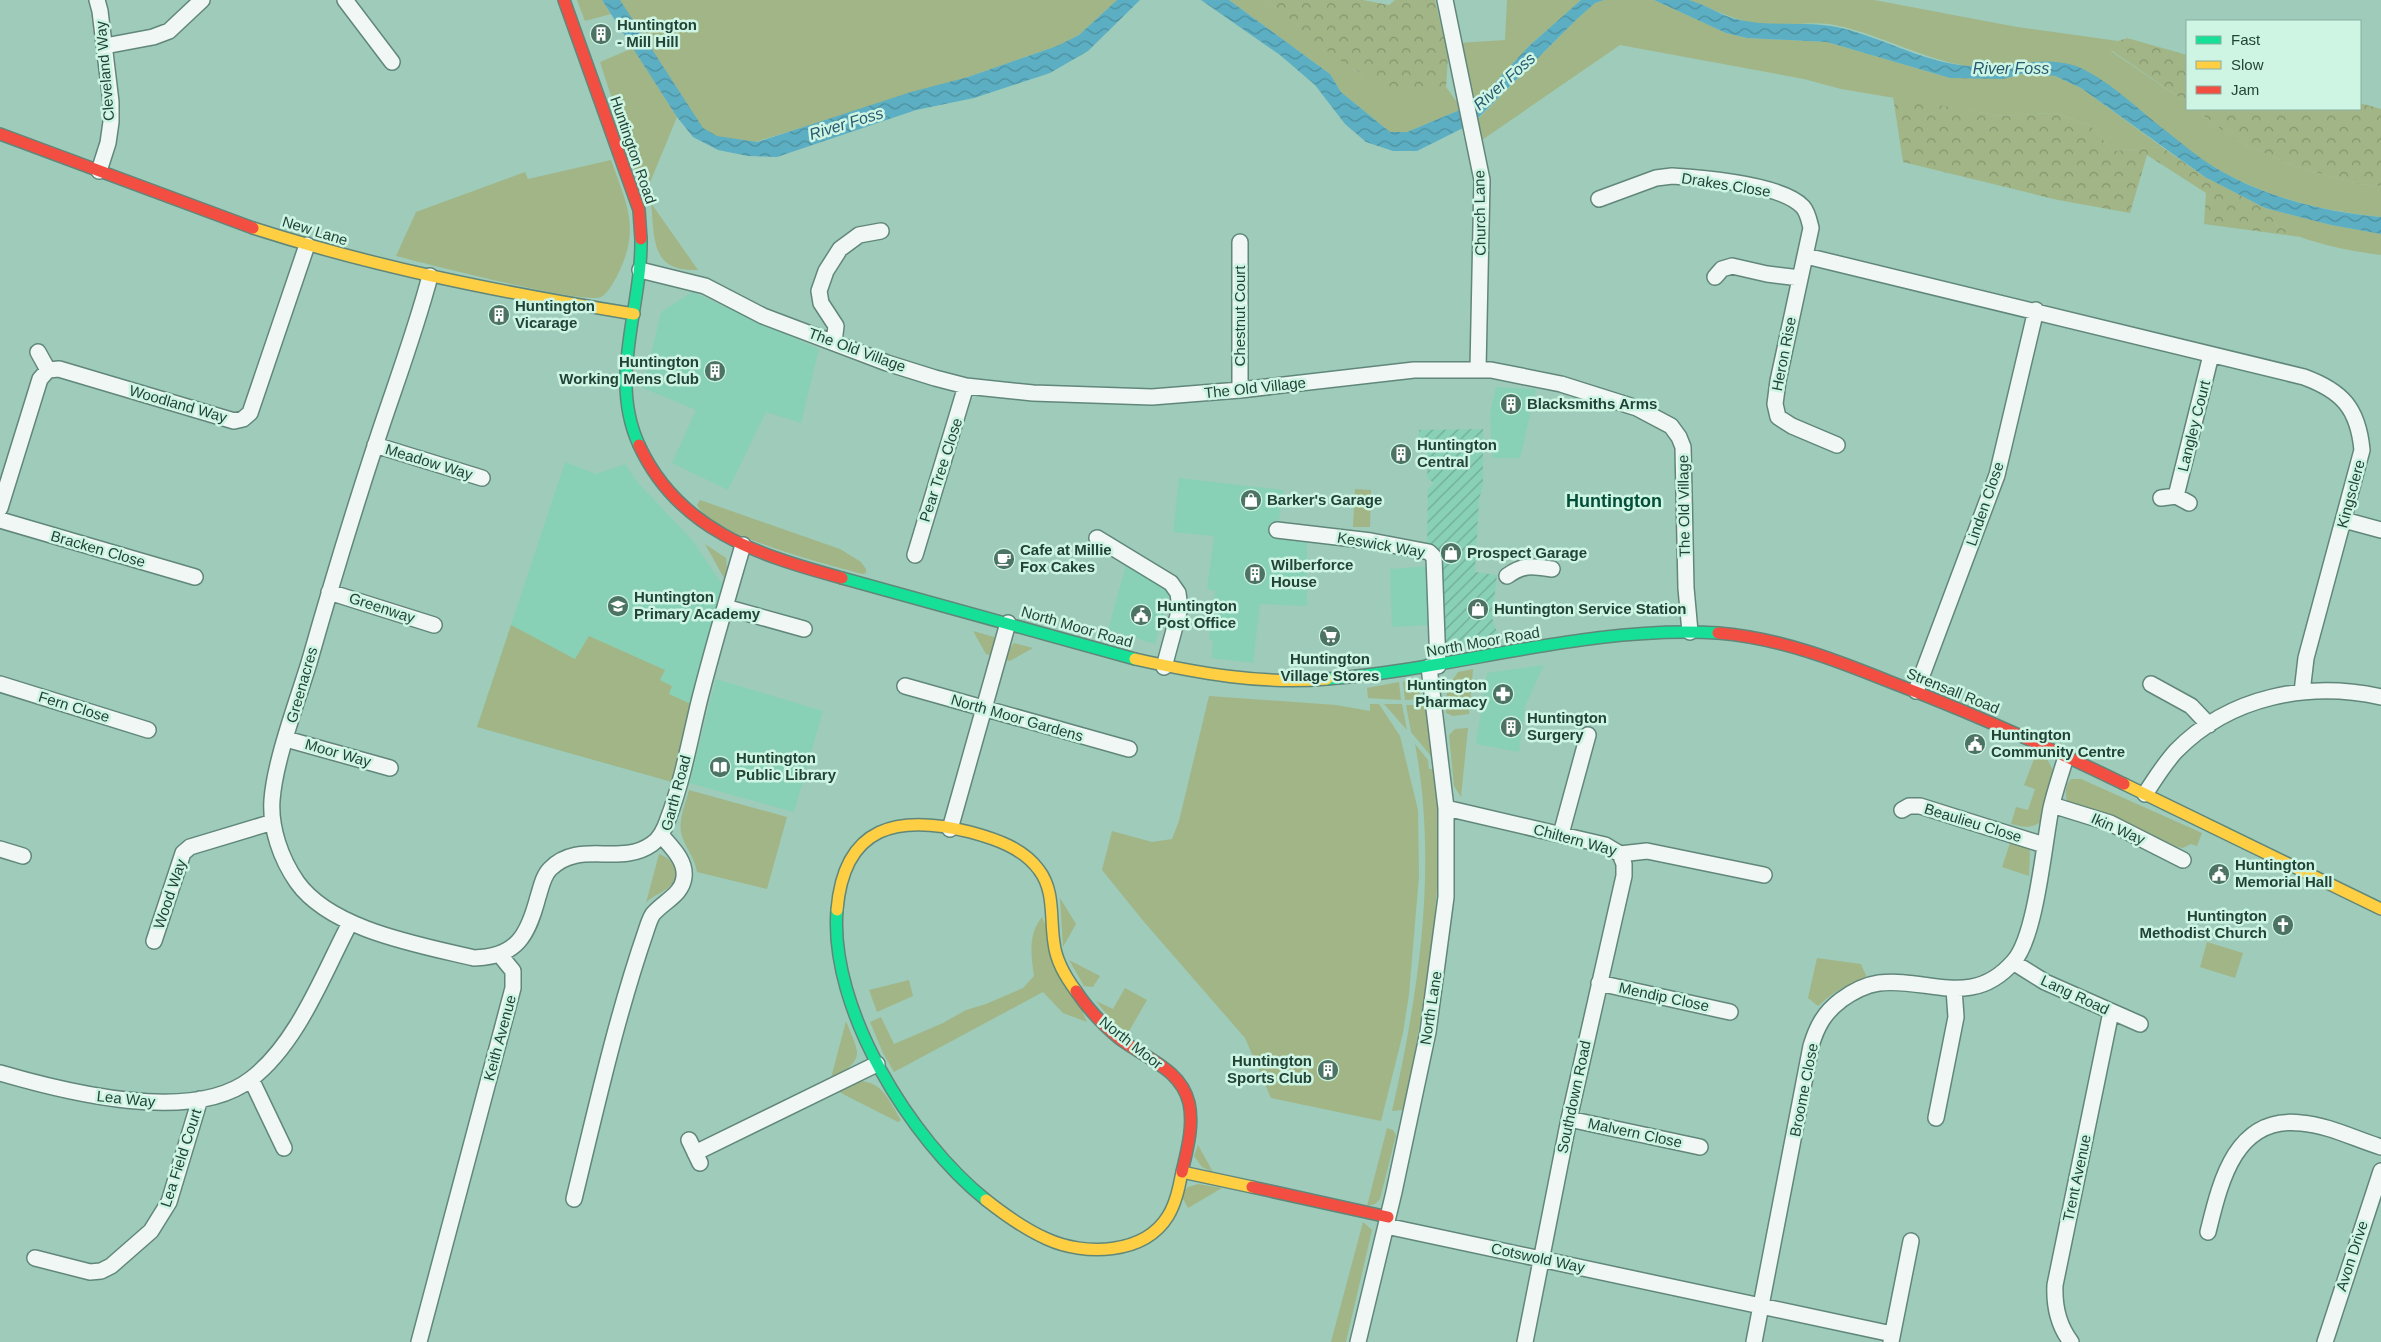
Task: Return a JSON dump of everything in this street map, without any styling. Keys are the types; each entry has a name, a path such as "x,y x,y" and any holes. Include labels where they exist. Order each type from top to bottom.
{"street":[{"name":"Cleveland Way","path":"96,0 105,46 111,122 108,142 99,171"},
{"path":"105,46 153,37 168,31 202,0"},
{"path":"345,0 392,62"},
{"name":"Huntington Road","path":"564,0 639,210 642,239 634,314"},
{"name":"Church Lane","path":"1445,0 1482,180 1483,204 1478,369"},
{"name":"New Lane","path":"0,134 307,245 430,276 634,314"},
{"name":"Drakes Close","path":"1599,199 1656,178 1672,176 1770,190 1790,197 1802,206 1809,216 1811,228 1806,256"},
{"path":"834,342 836,326 821,303 819,291 826,271 840,249 859,235 882,231"},
{"name":"Chestnut Court","path":"1240,242 1240,390"},
{"name":"Woodland Way","path":"48,370 58,369 234,421 243,419 250,412 307,245"},
{"path":"1806,256 2036,310"},
{"name":"Heron Rise","path":"1806,256 1785,345 1775,404 1778,417 1837,444"},
{"path":"1715,277 1722,270 1732,266 1767,274 1800,278"},
{"name":"The Old Village","path":"640,270 705,286 763,316 906,369 966,386 1026,393 1152,397 1240,390 1414,370 1478,369 1591,392 1659,418 1674,430 1683,447 1685,467 1686,588 1690,632"},
{"name":"Greenacres","path":"430,276 329,592 286,739 272,800 273,822 286,865 299,884 314,899 350,923 380,934 474,958 500,955"},
{"name":"Kingsclere","path":"2036,310 2304,377 2325,385 2339,394 2349,406 2356,419 2362,450 2306,658 2302,692"},
{"name":"Linden Close","path":"1916,691 1992,492 2036,310"},
{"name":"North Moor Road","path":"634,314 624,392 625,405 636,439 652,468 678,502 705,525 743,545 805,566 1164,667 1214,676 1275,681 1324,680 1433,666 1588,639 1690,632"},
{"path":"0,508 40,379 48,370 38,352"},
{"name":"Langley Court","path":"2176,499 2211,355"},
{"name":"Pear Tree Close","path":"915,555 966,386"},
{"name":"Meadow Way","path":"376,445 482,478"},
{"name":"Bracken Close","path":"0,520 195,577"},
{"path":"2344,520 2381,530"},
{"name":"Keswick Way","path":"1277,530 1371,540 1429,552 1434,557 1433,666"},
{"path":"1097,538 1171,584 1178,593 1180,608 1164,667"},
{"name":"Garth Road","path":"574,1198 617,1032 652,915 677,893 682,885 684,868 682,861 661,835 678,785 743,545"},
{"path":"1507,576 1518,568 1529,566 1552,569"},
{"name":"Greenway","path":"329,592 434,625"},
{"path":"725,607 804,629"},
{"path":"950,829 1008,623"},
{"name":"Strensall Road","path":"1690,632 1739,635 1764,639 1829,659 1964,710 2145,794 2381,909"},
{"name":"North Lane","path":"1358,1342 1387,1221 1428,1032 1442,940 1446,897 1446,808 1433,666"},
{"path":"2147,683 2191,706 2209,725"},
{"name":"Fern Close","path":"0,684 148,730"},
{"name":"North Moor Gardens","path":"905,686 1129,749"},
{"path":"2145,794 2176,751 2209,725 2253,701 2279,694 2302,692 2353,692 2381,697"},
{"path":"1561,834 1588,735"},
{"name":"Moor Way","path":"286,739 390,768"},
{"name":"Broome Close","path":"1754,1342 1811,1046 1817,1028 1825,1013 1847,996 1870,985 1903,984 1954,989 1972,987 1986,982 2013,962 2026,939 2052,805 2066,757"},
{"name":"Ikin Way","path":"2052,805 2110,823 2183,860"},
{"name":"Beaulieu Close","path":"1902,810 1909,806 1920,806 2044,845"},
{"name":"Chiltern Way","path":"1446,808 1605,845 1620,854 1647,851 1764,875"},
{"name":"Wood Way","path":"154,941 183,853 190,847 273,822"},
{"name":"North Moor","path":"905,824 926,824 976,835 1018,851 1042,873 1048,890 1056,953 1063,970 1084,1002 1104,1025 1160,1064 1175,1078 1184,1090 1190,1103 1191,1120 1182,1172 1174,1202 1167,1218 1155,1231 1145,1238 1117,1248 1075,1249 1034,1233 969,1184 942,1156 908,1114 877,1064 859,1023 843,969 838,921 838,900 852,860 862,844 876,832 905,824"},
{"path":"500,955 514,946 525,934 532,919 542,883 548,870 562,860 577,854 593,852 616,855 636,852 652,844 661,835"},
{"path":"0,849 23,856"},
{"name":"Southdown Road","path":"1525,1342 1570,1119 1624,876 1624,864 1620,854"},
{"name":"Lea Way","path":"0,1073 74,1092 125,1101 167,1102 200,1099 235,1089 251,1080 274,1056 296,1027 350,923"},
{"name":"Keith Avenue","path":"419,1342 513,988 513,971 500,955"},
{"name":"Lang Road","path":"2013,962 2045,982 2140,1024"},
{"name":"Mendip Close","path":"1599,983 1730,1012"},
{"path":"1936,1118 1956,1017 1954,989"},
{"name":"Trent Avenue","path":"2069,1341 2054,1303 2055,1285 2111,1012"},
{"path":"695,1152 877,1064"},
{"path":"251,1080 284,1148"},
{"name":"Lea Field Court","path":"35,1258 90,1272 101,1271 111,1266 151,1231 169,1202 200,1099"},
{"name":"Malvern Close","path":"1570,1119 1700,1148"},
{"path":"2208,1232 2219,1217 2225,1173 2232,1156 2243,1143 2257,1132 2287,1122 2302,1123 2381,1147"},
{"name":"Avon Drive","path":"2325,1342 2381,1171"},
{"path":"1182,1172 1387,1221"},
{"name":"Cotswold Way","path":"1387,1221 1541,1258 1761,1305"},
{"path":"1761,1305 1892,1338 1912,1241"}],"shaded area":[{"path":"692,292 819,349 801,423 766,412 728,490 672,463 696,410 643,388 661,312"},
{"path":"1496,387 1536,389 1520,458 1492,458 1490,414"},
{"path":"1483,429 1483,486 1479,499 1475,572 1497,575 1492,618 1499,638 1452,649 1441,641 1439,555 1427,543 1428,489 1434,483 1427,478 1428,445 1419,445 1419,430"},
{"name":"Huntington Primary Academy","path":"565,462 596,474 625,464 639,484 693,541 724,587 672,782 477,727"},
{"path":"1179,478 1284,490 1276,536 1307,539 1307,606 1260,604 1253,663 1211,658 1213,640 1209,639 1215,591 1207,589 1214,536 1173,532"},
{"path":"1126,564 1170,592 1155,644 1108,630"},
{"path":"1429,566 1431,625 1392,627 1390,569"},
{"path":"1544,665 1525,706 1519,752 1476,744 1487,673"},
{"path":"716,679 823,711 794,812 689,783"}],"green space":[{"path":"577,0 602,0 611,14 585,21"},
{"path":"619,0 1117,0 1079,35 1057,46 968,77 755,142 719,138 699,127"},
{"path":"1229,0 1267,0 1317,43 1359,73 1426,93 1446,87 1462,109 1407,132 1390,132 1341,92 1330,74"},
{"path":"1267,0 1363,0 1389,5 1395,0 1435,0 1448,56 1446,87 1424,93 1401,89 1379,82 1339,60"},
{"path":"1507,0 1581,0 1529,46 1476,103 1457,43 1505,40"},
{"path":"1604,0 1654,0 1726,33 1747,38 1827,42 1950,78 2015,77 2025,73 2055,76 2081,88 2162,147 2113,151 2090,125 2054,113 2002,116 1841,89 1804,79 1620,45 1482,140 1475,122 1576,20 1595,3"},
{"path":"1689,0 1874,0 2017,27 2118,41 2111,51 2186,102 2186,110 2196,110 2235,140 2294,166 2359,184 2381,186 2381,217 2316,207 2275,195 2234,178 2199,158 2099,79 2082,70 2049,63 1984,68 1966,66 1931,57 1864,33 1829,24 1775,25 1752,23 1731,17"},
{"path":"2127,38 2186,55 2186,102 2111,50 2118,41"},
{"path":"633,48 677,117 644,197 600,62"},
{"path":"1893,97 2002,116 2054,113 2090,125 2113,151 2162,147 2205,177 2265,208 2277,226 2301,237 2204,224 2206,193 2147,155 2130,213 2058,200 1903,162"},
{"path":"2361,103 2381,109 2381,186 2359,184 2294,166 2235,140 2196,110 2361,110"},
{"path":"611,160 626,204 630,231 624,259 617,276 606,293 601,297 588,298 536,289 396,256 416,212 525,172 528,179"},
{"path":"651,203 698,270 682,269 671,265 663,259 655,241"},
{"path":"2265,208 2331,225 2381,234 2381,255 2342,249 2302,238 2279,227"},
{"path":"1355,489 1371,490 1370,527 1353,527"},
{"path":"700,500 840,549 861,562 866,569 866,573 862,574 798,556 747,538 707,516 697,505"},
{"path":"705,544 726,558 727,568 724,578"},
{"path":"511,625 575,659 589,636 665,670 660,680 672,686 669,694 691,704 672,782 477,727"},
{"path":"973,631 994,637 995,645 992,656 986,654"},
{"path":"1014,643 1033,648 1010,661 1006,660"},
{"path":"1473,669 1469,714 1453,716 1446,713 1447,688 1458,672"},
{"path":"1403,681 1417,689 1424,699 1405,700"},
{"path":"1399,682 1401,700 1368,698 1367,688"},
{"path":"1209,696 1336,705 1370,711 1370,704 1379,704 1400,736 1418,810 1419,876 1409,994 1403,1033 1381,1121 1271,1098 1245,1038 1145,923 1102,870 1112,831 1152,842 1172,839 1179,821"},
{"path":"1384,704 1402,704 1407,730"},
{"path":"1406,705 1425,705 1435,761 1411,732"},
{"path":"1468,728 1461,797 1454,786 1449,735 1455,729"},
{"path":"1415,744 1428,760 1429,769 1435,769 1439,854 1427,981 1405,1106 1402,1110 1392,1111 1402,1066 1417,974 1425,882 1422,790"},
{"path":"2036,754 2047,759 2054,772 2043,819 2032,826 2024,827 2011,824 2016,807 2028,810 2035,789 2024,785"},
{"path":"2071,779 2081,779 2202,833 2197,846 2191,844 2183,848 2172,846 2106,814 2072,805 2067,801 2066,792"},
{"path":"689,790 787,817 767,889 697,872 681,831 681,819"},
{"path":"2011,840 2023,844 2030,851 2029,876 2002,867"},
{"path":"659,854 671,862 675,870 675,877 670,886 646,903"},
{"path":"1060,898 1076,924 1063,947"},
{"path":"1042,917 1087,1022 1063,1013 1043,992 894,1072 883,1053 870,1022 881,1017 894,1044 943,1023 966,1010 986,1004 1023,988 1034,976 1032,945 1034,930"},
{"path":"2207,942 2243,953 2235,978 2200,967"},
{"path":"1817,958 1861,964 1867,978 1841,989 1818,1006 1808,998"},
{"path":"1069,960 1100,976 1093,987 1084,986"},
{"path":"909,980 913,996 877,1012 869,990"},
{"path":"1125,988 1147,1000 1128,1033 1112,1021 1096,1001 1113,1009"},
{"path":"846,1021 857,1055 850,1066 831,1078"},
{"path":"858,1081 874,1084 879,1088 889,1099 901,1120 898,1122 837,1091"},
{"path":"1387,1128 1393,1130 1396,1135 1380,1199 1375,1204 1367,1206"},
{"path":"1198,1145 1213,1172 1202,1167 1194,1156"},
{"path":"1198,1184 1222,1188 1188,1208 1181,1195 1188,1187"},
{"path":"1363,1222 1372,1230 1346,1342 1331,1342"}],"water":[{"name":"River Foss","path":"602,0 620,0 703,128 717,136 757,142 911,92 968,77 1057,46 1079,35 1117,0 1140,0 1088,51 1050,73 974,98 916,110 777,157 748,156 718,150 693,137 677,117"},
{"path":"1201,0 1229,0 1330,74 1341,92 1390,132 1407,132 1462,109 1467,126 1417,151 1393,151 1366,142 1345,124 1315,85 1280,55"},
{"name":"River Foss","path":"1581,0 1604,0 1595,3 1576,20 1474,122 1470,105 1476,103 1529,46"},
{"name":"River Foss","path":"1654,0 1689,0 1721,14 1754,22 1835,27 1849,30 1938,61 1954,64 1983,66 2028,62 2057,62 2072,65 2096,76 2197,155 2233,178 2274,195 2316,207 2381,217 2381,234 2331,225 2265,208 2205,177 2081,88 2055,76 2025,73 2003,79 1950,78 1827,42 1747,38 1726,33"}],"traffic: fast":[{"path":"639,445 630,420 626,394 626,369 637,291 641,239"},
{"path":"842,578 1135,659"},
{"path":"1327,679 1376,674 1571,641 1620,635 1669,632 1718,633"},
{"path":"837,910 838,948 846,989 861,1029 880,1070 904,1108 930,1143 958,1174 986,1200"}],"traffic: slow":[{"path":"253,228 347,255 442,278 634,314"},
{"path":"1135,659 1182,669 1254,679 1327,679"},
{"path":"2124,784 2381,909"},
{"path":"837,910 842,882 851,859 863,843 879,832 898,826 920,825 944,827 989,838 1017,850 1033,862 1044,878 1050,896 1055,950 1065,974 1076,991"},
{"path":"986,1200 1030,1231 1047,1239 1078,1248 1095,1249 1129,1245 1157,1229 1168,1216 1173,1206 1182,1172 1252,1187"}],"traffic: jam":[{"path":"564,0 639,210 641,239"},
{"path":"0,134 253,228"},
{"path":"639,445 655,474 675,498 698,518 724,535 751,548 842,578"},
{"path":"1718,633 1786,645 1850,666 1981,718 2124,784"},
{"path":"1076,991 1108,1028 1130,1046 1161,1065 1178,1081 1185,1091 1191,1120 1182,1172"},
{"path":"1252,1187 1388,1217"}],"place":[{"name":"Huntington - Mill Hill","path":"601,34"},
{"name":"Huntington Vicarage","path":"499,315"},
{"name":"Huntington Working Mens Club","path":"715,371"},
{"name":"Blacksmiths Arms","path":"1511,404"},
{"name":"Huntington Central","path":"1401,454"},
{"name":"Barker's Garage","path":"1251,500"},
{"name":"Prospect Garage","path":"1451,553"},
{"name":"Cafe at Millie Fox Cakes","path":"1004,559"},
{"name":"Wilberforce House","path":"1255,574"},
{"name":"Huntington Primary Academy","path":"618,606"},
{"name":"Huntington Service Station","path":"1478,609"},
{"name":"Huntington Post Office","path":"1141,615"},
{"name":"Huntington Village Stores","path":"1330,636"},
{"name":"Huntington Pharmacy","path":"1503,694"},
{"name":"Huntington Surgery","path":"1511,727"},
{"name":"Huntington Community Centre","path":"1975,744"},
{"name":"Huntington Public Library","path":"720,767"},
{"name":"Huntington Memorial Hall","path":"2219,874"},
{"name":"Huntington Methodist Church","path":"2283,925"},
{"name":"Huntington Sports Club","path":"1328,1070"}],"district":[{"name":"Huntington","path":"1614,501"}]}
